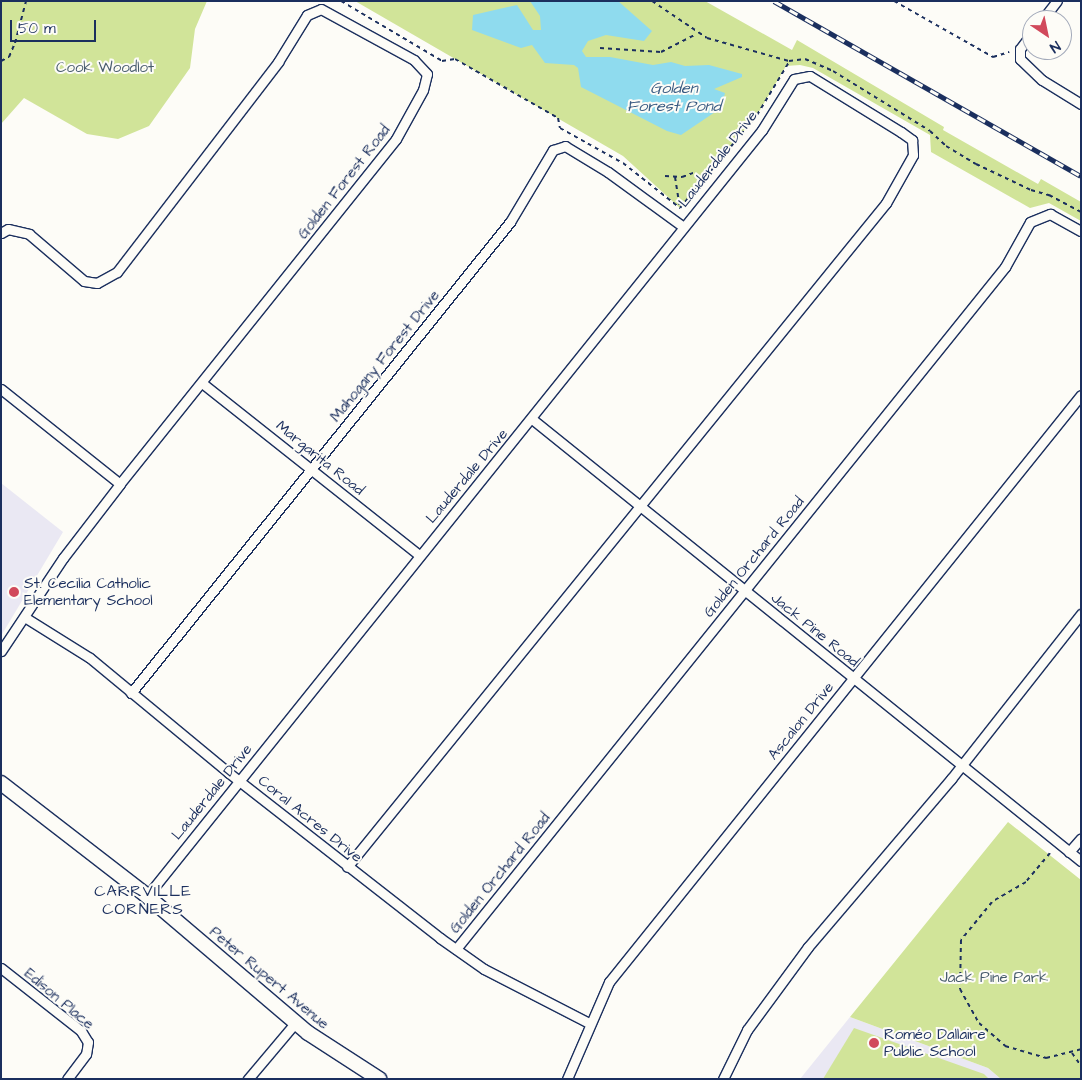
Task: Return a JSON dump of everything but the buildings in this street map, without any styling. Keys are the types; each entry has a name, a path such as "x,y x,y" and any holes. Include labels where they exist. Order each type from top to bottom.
{"street":[{"name":"Golden Forest Road","path":"1,233 8,229 29,234 84,280 97,283 117,272 278,62 307,15 322,9 414,60 427,74 423,90 396,139 120,484 64,558 26,618 1,651"},
{"path":"1022,46 1020,49 1020,59 1042,80 1081,104"},
{"name":"Lauderdale Drive","path":"147,896 419,555 532,419 682,226 762,130 794,79 810,76 912,140 914,155 886,203 638,505 347,867"},
{"name":"Mahogany Forest Drive","path":"131,693 510,222 552,150 565,146 608,172 682,226"},
{"name":"Golden Orchard Road","path":"456,949 1005,267 1030,222 1050,214 1081,230"},
{"name":"Margarita Road","path":"202,383 419,555"},
{"path":"1,389 120,484"},
{"name":"Ascalon Drive","path":"567,1079 589,1023 609,982 1081,395"},
{"name":"Jack Pine Road","path":"532,419 1081,862"},
{"path":"723,1079 747,1030 790,971 951,779 960,764 1081,614"},
{"name":"Coral Acres Drive","path":"26,618 90,658 347,867 456,949 484,969 589,1023"},
{"name":"Peter Rupert Avenue","path":"1,783 147,896 308,1033 379,1079"},
{"path":"1069,852 1081,838"},
{"name":"Edison Place","path":"1,968 80,1031 88,1042 86,1054 67,1079"},
{"path":"248,1079 296,1022"}],"path":[{"path":"1,61 9,56 26,1"},
{"path":"341,1 442,62 455,59 558,118 560,128 623,163 680,208"},
{"path":"894,1 993,57"},
{"path":"600,48 661,52 696,34"},
{"path":"680,208 757,115 789,61"},
{"path":"665,176 675,178 693,173"},
{"path":"675,178 680,208"},
{"path":"1050,854 1026,882 992,902 961,940 960,989 979,1023 1005,1046 1046,1058 1072,1053 1081,1049"},
{"path":"1072,1053 1081,1066"}],"shaded area":[{"name":"St. Cecilia Catholic Elementary School","path":"1,483 63,532 1,636"},
{"name":"Roméo Dallaire Public School","path":"850,1017 988,1068 1001,1079 800,1079"}],"green space":[{"name":"Cook Woodlot","path":"1,1 207,1 195,29 190,68 149,126 118,139 87,134 24,98 1,124"},
{"path":"355,1 705,1 792,50 797,40 944,127 943,130 1038,184 1041,179 1081,202 1081,221 1049,203 1030,208 931,152 930,135 813,68 800,65 786,66 757,115 680,208 623,156"},
{"name":"Jack Pine Park","path":"1008,822 1081,880 1081,1079 1001,1079 988,1068 850,1017"},
{"name":"Roméo Dallaire Public School","path":"854,1028 984,1074 989,1079 823,1079"}],"water":[{"name":"Golden Forest Pond","path":"530,1 618,1 652,31 644,41 606,35 588,41 582,51 586,57 610,57 653,65 671,62 685,66 709,65 742,74 742,77 714,89 725,93 721,108 681,135 667,131 581,87 578,68 574,65 545,63 532,45 521,48 472,30 473,15 517,5 533,30 541,30 540,16"}],"railway":[{"path":"774,1 1081,176"}],"place":[{"name":"St. Cecilia Catholic Elementary School","path":"14,592"},
{"name":"Roméo Dallaire Public School","path":"874,1043"}],"district":[{"name":"CARRVILLE CORNERS","path":"143,900"}]}
